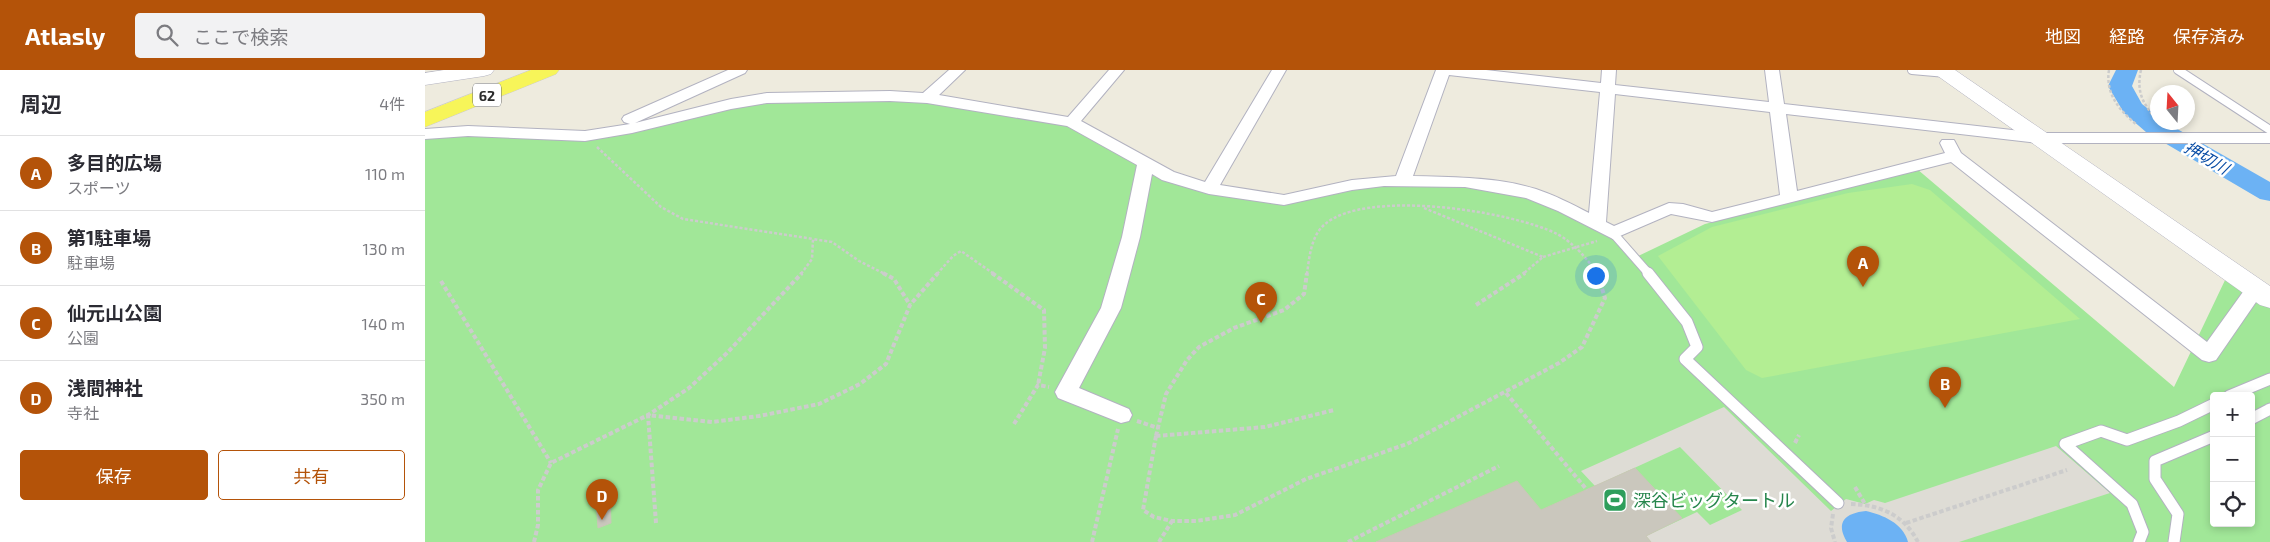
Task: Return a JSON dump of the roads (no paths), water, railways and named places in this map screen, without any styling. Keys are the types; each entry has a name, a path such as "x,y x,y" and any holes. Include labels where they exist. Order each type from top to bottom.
{"main road":[{"name":"62","path":"425,120 549,70"}],"street":[{"path":"425,79 484,70"},
{"path":"591,135 740,70"},
{"path":"927,98 958,70"},
{"path":"1072,122 1117,70"},
{"path":"1209,189 1279,70"},
{"path":"1401,182 1443,70"},
{"path":"1447,70 2039,138 2181,136 2270,138"},
{"path":"1597,224 1609,70"},
{"path":"1772,70 1789,198"},
{"path":"1941,127 1953,156 2209,355 2263,294 1945,72"},
{"path":"425,134 467,131 591,135 632,128 731,104 767,98 881,96 927,98 1072,122 1168,176 1209,189 1283,200 1352,185 1401,182 1465,182 1530,193 1564,207 1614,234 1669,208 1683,209 1712,217 1953,156"},
{"path":"1121,416 1065,392 1111,308 1131,237 1146,163"}],"lane":[{"path":"1912,70 1945,72"},
{"path":"2178,70 2270,130"},
{"path":"1614,234 1645,269 1687,322 1697,347 1685,359 1804,469 1840,507"},
{"path":"2239,392 2270,379"},
{"path":"2139,542 2143,532 2132,504 2065,444 2101,432 2127,440 2179,421 2210,406"},
{"path":"2255,417 2270,409"},
{"path":"2174,542 2178,514 2155,480 2155,461 2212,437"}],"water":[{"path":"1866,511 1879,515 1897,525 1908,542 1847,542 1842,529 1844,520 1852,514"}],"waterway":[{"name":"押切川","path":"2127,70 2120,86 2133,108 2155,127 2270,193"}],"place":[{"name":"多目的広場","path":"1863,287"},
{"name":"仙元山公園","path":"1261,323"},
{"name":"第1駐車場","path":"1945,408"},
{"name":"深谷ビッグタートル","path":"1615,500"},
{"name":"浅間神社","path":"602,520"}]}
